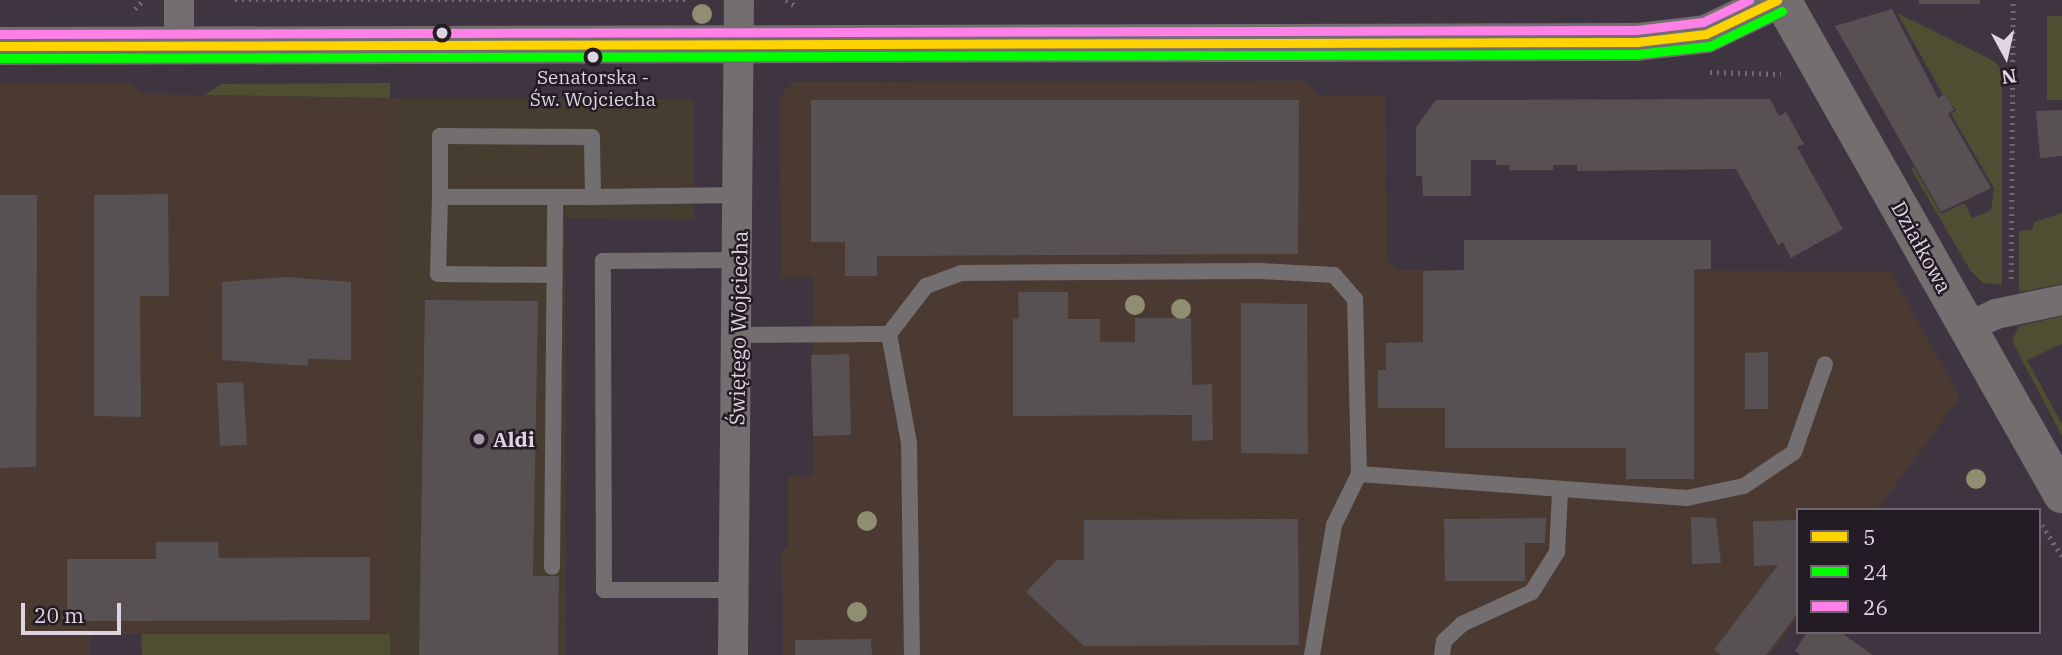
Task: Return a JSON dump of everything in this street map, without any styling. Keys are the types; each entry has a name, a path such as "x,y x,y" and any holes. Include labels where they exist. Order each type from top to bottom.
{"street":[{"path":"179,0 179,46"},
{"name":"Świętego Wojciecha","path":"733,655 739,0"},
{"path":"0,46 1659,41 1706,34 1779,0"},
{"name":"Działkowa","path":"1779,0 2062,494"},
{"path":"1967,328 1996,314 2062,300"}],"lane":[{"path":"554,275 438,274 440,136 592,137 593,197"},
{"path":"440,197 739,195"},
{"path":"552,567 555,197"},
{"path":"734,590 604,590 603,261 738,260"},
{"path":"912,655 909,443 889,334 926,286 961,273 1260,271 1334,275 1355,299 1359,474 1334,525 1312,655"},
{"path":"738,335 889,334"},
{"path":"1359,474 1560,492 1687,498 1744,486 1794,452 1825,364"},
{"path":"1442,655 1444,641 1462,625 1532,592 1557,552 1560,492"}],"path":[{"path":"235,0 686,0"},
{"path":"2011,286 2013,0"},
{"path":"1700,72 1777,72 1790,81"},
{"path":"2041,523 2062,556"}],"shaded area":[{"path":"1303,81 1319,96 1385,96 1388,260 1398,270 1890,271 1960,397 1878,508 1796,508 1796,620 1769,655 783,655 782,549 788,547 788,477 813,476 813,277 781,277 779,97 793,82"},
{"path":"0,83 133,83 140,94 390,98 390,634 90,634 90,655 0,655"},
{"path":"390,98 694,99 694,219 565,218 566,655 390,655"}],"green space":[{"path":"1897,13 1994,61 2002,70 2002,285 1983,283 1970,270 1911,169 1914,167 1941,214 1965,203 1972,218 1991,210 1994,188 1951,114 1956,110 1942,93"},
{"path":"2047,16 2062,16 2062,100 2047,100"},
{"path":"390,83 390,98 205,95 221,84"},
{"path":"2062,213 2062,284 2019,292 2019,231 2032,230 2034,222"},
{"path":"2062,316 2062,344 2027,360 2062,424 2062,436 2012,341 2019,326"},
{"path":"141,634 390,634 390,655 142,655"}],"building":[{"path":"1919,0 1980,0 1980,4 1919,4"},
{"path":"1892,9 1938,98 1945,94 1954,110 1948,114 1991,188 1941,212 1835,26"},
{"path":"1770,99 1779,116 1786,112 1804,144 1797,147 1843,229 1791,258 1783,242 1778,245 1736,169 1577,171 1577,165 1553,165 1553,170 1509,170 1509,165 1496,165 1496,160 1471,160 1471,196 1423,196 1422,176 1416,176 1416,127 1436,100"},
{"path":"811,100 1299,100 1298,254 877,256 877,276 845,276 845,242 811,242"},
{"path":"2062,110 2062,156 2040,158 2036,111"},
{"path":"168,194 169,296 140,296 141,417 94,416 94,195"},
{"path":"0,195 37,195 36,467 0,468"},
{"path":"1464,240 1711,240 1711,269 1694,270 1694,479 1626,479 1626,448 1445,448 1445,408 1378,408 1378,370 1386,370 1386,343 1423,342 1423,271 1464,270"},
{"path":"286,277 351,282 351,360 308,359 308,366 222,360 222,282"},
{"path":"1018,292 1068,292 1068,319 1100,319 1100,342 1135,342 1135,318 1191,318 1192,385 1212,384 1213,440 1192,441 1192,415 1013,416 1013,319 1019,318"},
{"name":"Aldi","path":"425,300 538,301 533,576 559,576 558,655 419,655"},
{"path":"1241,303 1307,304 1308,454 1241,453"},
{"path":"1768,352 1768,409 1745,409 1745,353"},
{"path":"849,354 851,435 813,436 811,355"},
{"path":"243,382 247,445 220,446 217,383"},
{"path":"1691,517 1716,518 1721,563 1692,564"},
{"path":"1546,518 1545,543 1525,543 1525,581 1445,581 1444,519"},
{"path":"1298,519 1299,645 1084,646 1026,592 1057,560 1084,560 1084,520"},
{"path":"1796,520 1796,616 1766,655 1721,655 1714,650 1778,565 1754,566 1753,521"},
{"path":"156,542 218,542 219,558 370,557 370,620 67,621 67,559 156,559"},
{"path":"1806,634 1843,634 1873,655 1801,655 1795,651"},
{"path":"871,639 872,655 795,655 795,640"}],"transit line":[{"name":"26","path":"0,34 1636,30 1703,22 1749,0"},
{"name":"5","path":"0,46 1637,42 1706,34 1777,0"},
{"name":"24","path":"0,58 1637,54 1710,46 1782,11"}],"place":[{"name":"Senatorska - Św. Wojciecha","path":"593,57"},
{"name":"Aldi","path":"479,439"}]}
